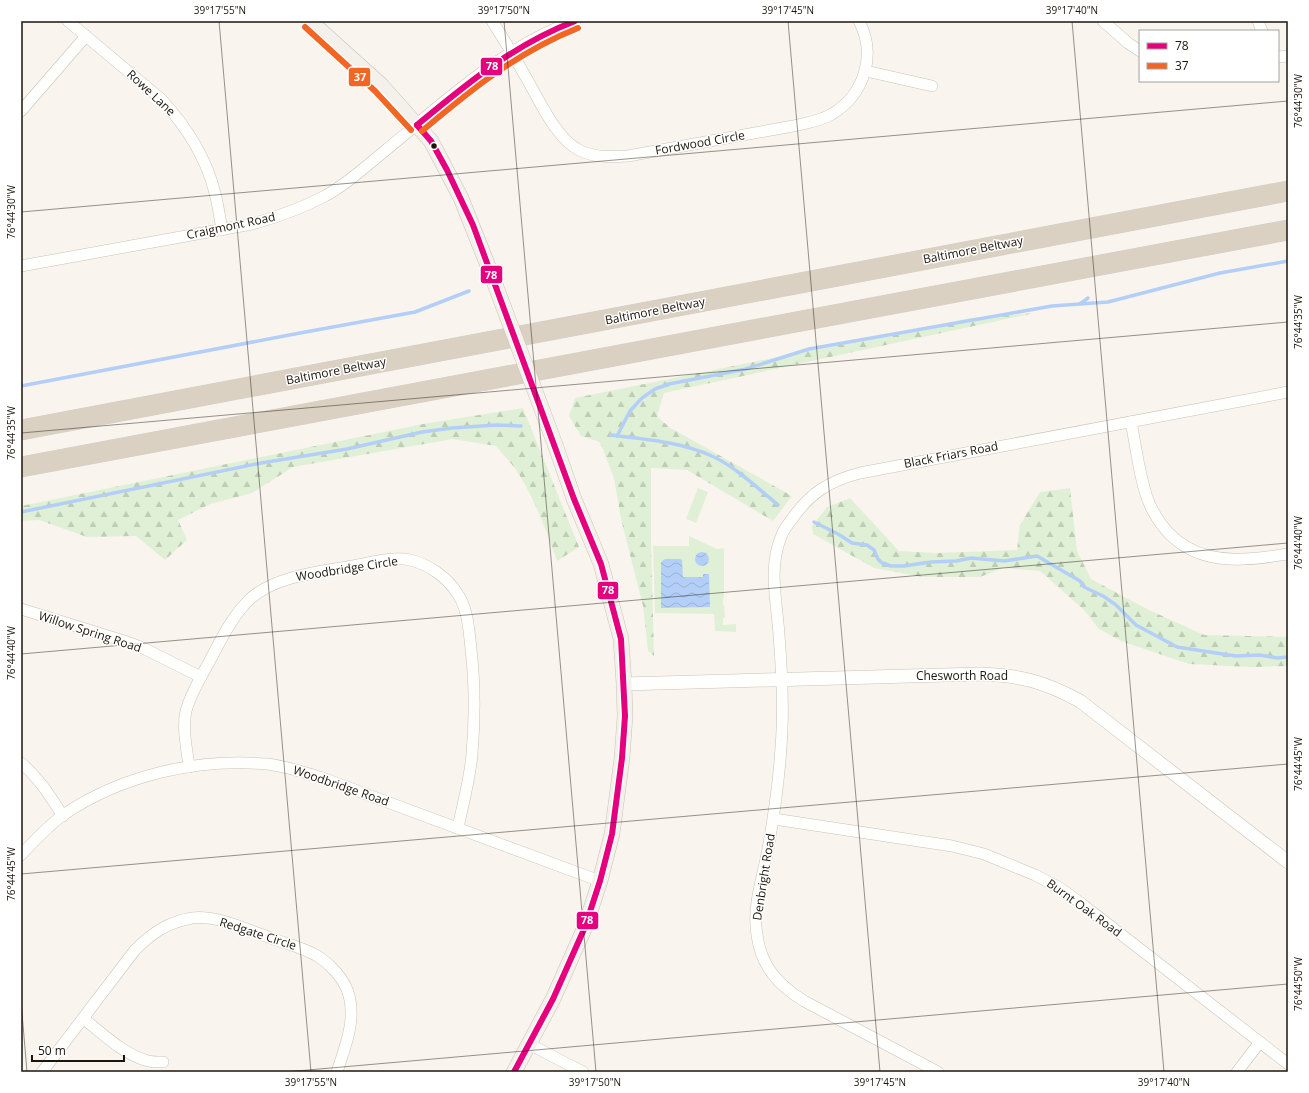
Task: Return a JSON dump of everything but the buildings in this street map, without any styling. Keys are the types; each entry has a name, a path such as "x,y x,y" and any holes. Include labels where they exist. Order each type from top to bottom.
{"highway":[{"name":"Baltimore Beltway","path":"21,430 1288,191"},
{"path":"21,467 1288,230"},
{"path":"21,418 133,409"},
{"path":"21,470 54,460"}],"main road":[{"path":"310,21 381,85 417,125 431,141 454,184 473,226 574,499 601,564 621,639 625,716 622,758 612,834 600,882 585,927 553,999 514,1072"}],"street":[{"name":"Rowe Lane","path":"68,21 161,99 188,131 200,152 209,173 222,230"},
{"name":"Fordwood Circle","path":"492,21 512,52 555,127 566,141 579,150 596,156 611,157 628,156 813,122 831,115 843,106 854,94 866,71 868,57 867,43 859,21"},
{"name":"Craigmont Road","path":"21,266 222,230 278,217 302,208 324,197 347,182 456,93 512,52 575,21"},
{"path":"1102,21 1139,50"},
{"path":"21,111 86,36"},
{"path":"866,71 932,86"},
{"name":"Black Friars Road","path":"782,680 773,568 776,551 781,535 799,508 813,494 825,486 840,478 860,472 1288,392"},
{"path":"1131,422 1143,484 1149,504 1159,522 1171,537 1187,548 1205,556 1243,559 1288,554"},
{"name":"Woodbridge Circle","path":"189,767 184,726 190,699 229,625 239,610 251,598 266,588 300,576 395,559 409,560 422,564 437,573 449,583 458,594 465,611 470,636 474,674 472,755 458,828"},
{"name":"Willow Spring Road","path":"21,610 143,648 201,677"},
{"name":"Chesworth Road","path":"624,684 980,674 1002,674 1021,677 1042,683 1080,701 1288,862"},
{"name":"Denbright Road","path":"782,680 781,746 774,819 755,918 761,953 768,969 778,982 789,992 938,1072"},
{"name":"Woodbridge Road","path":"21,855 32,843 63,816 95,797 128,783 161,772 189,767 219,763 268,764 296,770 458,828 600,882"},
{"path":"21,764 34,774 41,782 63,816"},
{"name":"Burnt Oak Road","path":"774,819 952,846 984,854 1035,875 1060,888 1082,904 1288,1064"},
{"name":"Redgate Circle","path":"42,1072 135,950 148,937 160,929 192,918 206,918 227,923 303,949 319,957 330,966 341,979 348,992 351,1007 351,1022 337,1072"},
{"path":"84,1018 118,1046 132,1054 148,1061 164,1062"},
{"path":"1237,1072 1260,1042"},
{"path":"529,1044 583,1072"}],"green space":[{"path":"1034,313 664,393 657,416 669,427 792,496 773,521 687,470 651,468 654,656 648,651 643,606 621,519 614,478 600,442 581,436 569,416 575,398 970,318"},
{"path":"523,408 579,547 557,561 533,500 514,467 496,446 453,439 293,467 252,493 210,504 178,520 187,540 165,560 136,536 87,537 39,520 21,521 21,506 423,424"},
{"path":"698,488 708,492 696,523 686,519"},
{"path":"1070,488 1077,551 1091,579 1149,610 1204,635 1288,637 1288,666 1250,667 1189,664 1121,641 1099,629 1084,610 1040,571 1003,568 980,577 923,577 874,568 813,534 812,526 827,507 850,498 899,551 936,553 1017,550 1020,525 1040,492"},
{"path":"689,536 717,549 724,548 723,605 725,618 723,618 723,625 736,624 736,632 715,631 714,614 655,613 653,546 689,546"}],"water":[{"path":"699,552 705,552 709,556 709,562 705,566 699,566 695,562 695,556"},
{"path":"665,559 682,560 683,577 703,577 703,574 709,574 710,607 661,608 661,562"}],"waterway":[{"path":"617,436 630,411 642,398 655,389 669,384 746,369 809,349 1052,306 1108,302 1220,273 1288,261"},
{"path":"21,386 415,312 469,291"},
{"path":"1080,304 1088,298"},
{"path":"21,512 261,463 347,449 422,432 496,425 521,426"},
{"path":"611,435 676,445 714,457 738,472 778,505"},
{"path":"814,522 852,543 867,545 874,550 878,559 882,563 891,566 956,561 971,558 1004,561 1037,556 1080,581 1084,587 1103,596 1116,605 1136,625 1177,647 1236,656 1260,655 1277,658 1288,657"}],"transit line":[{"name":"78","path":"417,125 454,94 511,53 531,41 575,21"},
{"name":"37","path":"305,27 375,91 411,130"},
{"name":"37","path":"422,131 496,73 534,49 578,28"},
{"name":"78","path":"417,125 431,141 447,170 473,225 574,499 601,564 621,639 625,716 622,758 612,834 600,881 585,927 553,999 514,1072"}]}
